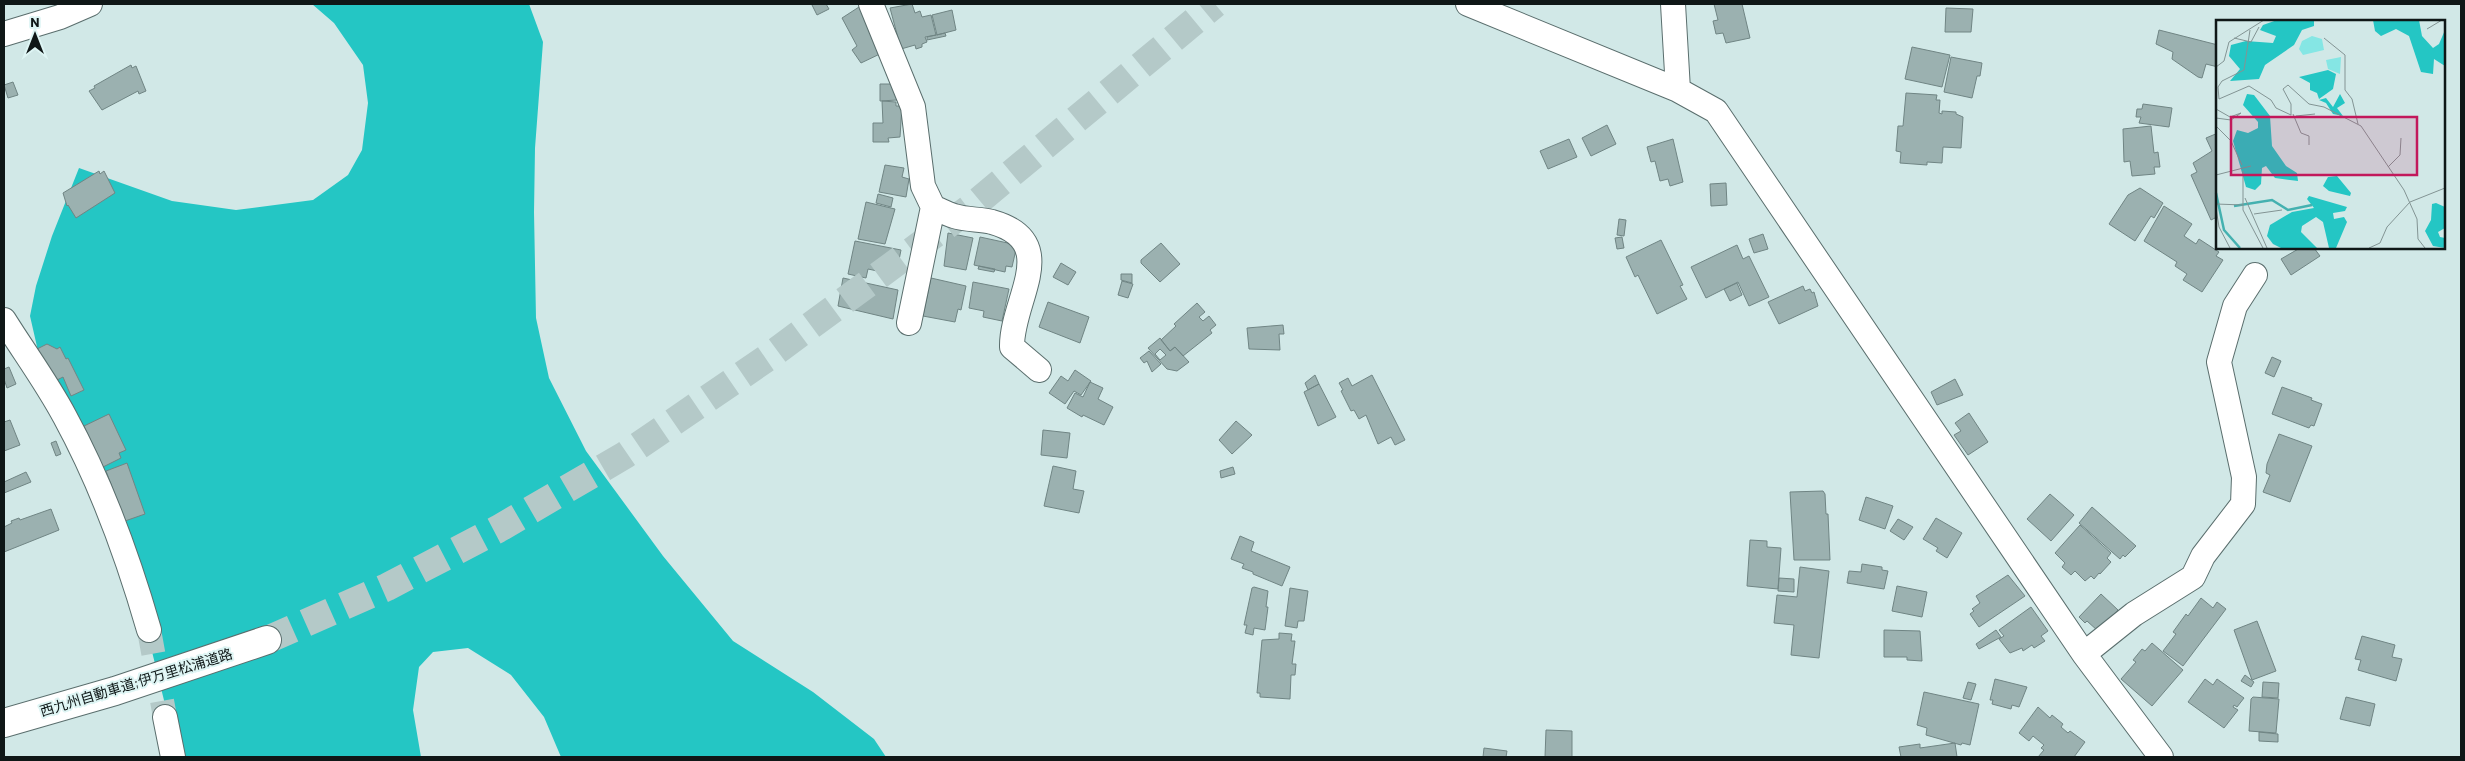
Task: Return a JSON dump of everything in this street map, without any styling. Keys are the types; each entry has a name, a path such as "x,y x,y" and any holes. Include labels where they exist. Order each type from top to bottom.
{"highway":[{"name":"西九州自動車道;伊万里松浦道路","path":"4,709 111,679 263,632 115,691 4,722"}],"street":[{"path":"4,34 60,17 90,4"},
{"path":"871,4 912,107 923,186 933,207 909,323"},
{"path":"1468,4 1678,90 1716,111 2084,654 2161,757"},
{"path":"1673,4 1678,90"},
{"path":"933,207 954,216 993,222 1018,233 1029,251 1031,266 1011,331 1012,346 1038,370"},
{"path":"2084,654 2134,614 2193,577 2203,556 2243,504 2244,477 2219,362 2235,306 2255,274"},
{"path":"4,320 65,416 91,469 121,544 149,630"},
{"path":"165,717 172,757"}],"shaded area":[{"path":"312,4 529,4 543,42 535,148 534,212 536,318 549,378 586,451 663,556 733,641 813,692 874,739 886,757 561,757 544,717 511,675 468,648 433,652 419,667 413,710 421,757 178,757 140,603 38,351 30,316 36,286 52,236 79,168 172,201 236,210 313,200 348,175 362,150 368,103 363,65 334,23"}],"building":[{"path":"826,4 829,9 817,15 812,5"},
{"path":"912,4 915,13 920,11 922,17 931,15 936,35 925,37 927,42 922,44 922,47 916,49 915,45 901,49 890,8"},
{"path":"1714,4 1742,4 1750,38 1726,43 1723,33 1716,34 1713,21 1718,20"},
{"path":"859,7 884,52 861,63 852,50 857,46 842,18"},
{"path":"1946,8 1973,9 1971,32 1945,32"},
{"path":"952,10 956,30 937,35 932,15"},
{"path":"2159,30 2216,44 2216,66 2206,64 2202,78 2198,77 2172,59 2173,52 2156,44"},
{"path":"945,33 946,36 927,40 927,37"},
{"path":"1912,47 1950,55 1942,87 1905,79"},
{"path":"1951,57 1982,63 1980,76 1977,76 1972,98 1944,92"},
{"path":"131,65 132,68 136,66 146,91 139,94 138,91 102,110 89,91 95,88 94,86"},
{"path":"13,82 18,95 8,98 4,85"},
{"path":"880,84 896,84 897,100 880,101"},
{"path":"1906,93 1937,95 1936,100 1940,100 1939,113 1942,114 1942,111 1956,112 1956,114 1963,117 1961,148 1943,147 1942,163 1927,162 1927,165 1900,163 1901,152 1896,151 1898,126 1903,126"},
{"path":"882,101 896,102 896,106 902,106 900,137 888,138 889,142 873,142 873,123 883,123"},
{"path":"2143,104 2172,108 2169,127 2139,123 2141,117 2136,117 2137,109 2142,109"},
{"path":"1607,125 1616,144 1591,156 1582,138"},
{"path":"2151,126 2154,153 2158,152 2160,167 2154,167 2155,174 2132,176 2130,161 2124,162 2123,129"},
{"path":"2216,134 2216,219 2211,220 2191,175 2197,172 2193,163 2212,151 2206,138"},
{"path":"1569,139 1577,157 1548,169 1540,151"},
{"path":"1673,139 1683,182 1670,186 1668,179 1660,181 1655,161 1651,162 1647,147"},
{"path":"885,165 904,168 902,177 909,179 906,197 879,192"},
{"path":"99,171 100,174 104,171 115,193 76,218 67,206 63,193"},
{"path":"1726,183 1727,205 1711,206 1710,184"},
{"path":"2140,188 2163,203 2154,218 2151,216 2135,241 2109,224 2128,195"},
{"path":"878,194 893,198 891,207 876,203"},
{"path":"866,202 895,209 885,244 858,239"},
{"path":"2164,206 2192,224 2184,236 2196,244 2199,239 2219,252 2216,256 2223,260 2202,292 2183,280 2187,274 2175,266 2177,262 2144,241"},
{"path":"1619,219 1626,220 1624,236 1617,235"},
{"path":"948,233 973,238 966,270 944,266"},
{"path":"1763,234 1768,249 1754,253 1749,239"},
{"path":"980,237 1017,245 1012,267 1006,266 1005,272 974,265"},
{"path":"1622,237 1624,248 1617,249 1615,238"},
{"path":"1661,240 1683,285 1680,286 1687,299 1657,314 1638,275 1635,277 1626,257"},
{"path":"855,241 901,250 896,275 868,269 866,278 848,274"},
{"path":"1161,243 1180,264 1160,282 1141,263 1141,260"},
{"path":"1737,245 1743,259 1749,256 1769,297 1749,306 1738,282 1706,298 1691,267"},
{"path":"2298,249 2315,249 2320,256 2291,275 2281,259"},
{"path":"1061,263 1076,272 1068,285 1053,277"},
{"path":"979,266 995,269 994,272 978,269"},
{"path":"1121,274 1132,274 1132,283 1121,280"},
{"path":"843,278 898,290 893,319 838,306"},
{"path":"931,278 966,286 961,310 958,309 955,322 923,316"},
{"path":"1122,281 1133,284 1128,298 1118,295"},
{"path":"973,282 1009,289 1002,321 983,317 984,311 969,308"},
{"path":"1737,283 1742,295 1730,301 1724,289"},
{"path":"1803,286 1805,291 1810,289 1812,293 1814,292 1818,306 1779,324 1768,302"},
{"path":"1048,302 1089,317 1080,343 1039,327"},
{"path":"1197,303 1205,312 1199,317 1203,321 1209,316 1216,325 1210,330 1212,333 1183,356 1175,347 1170,351 1161,340 1176,326 1174,324"},
{"path":"1283,325 1284,334 1279,334 1280,350 1249,349 1247,328"},
{"path":"1160,338 1170,351 1175,347 1189,362 1177,371 1167,369 1148,348","holes":["1160,349 1166,355 1160,360 1155,354"]},
{"path":"47,344 57,349 60,347 66,359 68,358 84,390 71,396 63,377 57,380 37,349"},
{"path":"1149,351 1161,364 1152,372 1147,361 1144,363 1140,358"},
{"path":"2272,357 2281,361 2274,377 2265,373"},
{"path":"9,367 16,384 7,388 4,379 4,369"},
{"path":"1075,370 1091,381 1081,395 1074,391 1065,404 1049,393 1061,376 1068,381"},
{"path":"1315,375 1319,384 1308,390 1305,383"},
{"path":"1372,375 1405,440 1395,445 1391,437 1378,444 1366,415 1359,419 1354,410 1351,411 1341,391 1343,390 1339,383 1348,378 1352,386"},
{"path":"1955,379 1963,395 1937,405 1931,392"},
{"path":"1090,382 1103,388 1098,399 1113,407 1104,425 1083,415 1082,417 1067,408 1075,393 1083,397"},
{"path":"1319,384 1336,417 1318,426 1304,392"},
{"path":"2282,387 2312,398 2311,400 2322,404 2314,426 2311,425 2309,428 2272,414"},
{"path":"1969,413 1988,442 1968,455 1954,435 1961,431 1955,423"},
{"path":"109,414 126,450 119,453 121,458 103,467 84,426"},
{"path":"10,420 20,445 4,451 4,422"},
{"path":"1236,421 1252,435 1232,454 1219,440"},
{"path":"1043,430 1070,433 1067,458 1041,455"},
{"path":"2279,434 2312,446 2290,502 2263,492 2270,475 2266,473 2267,464"},
{"path":"56,441 61,454 56,456 51,443"},
{"path":"127,463 145,514 125,521 106,471"},
{"path":"1053,466 1076,471 1073,489 1084,491 1079,513 1044,506"},
{"path":"1233,467 1235,474 1221,478 1220,471"},
{"path":"26,472 31,482 4,493 4,482"},
{"path":"1823,491 1825,494 1826,514 1828,514 1830,560 1794,560 1790,492"},
{"path":"2050,494 2074,515 2051,541 2027,519"},
{"path":"1866,497 1893,506 1885,529 1859,520"},
{"path":"2092,507 2136,546 2125,557 2123,555 2120,559 2079,523"},
{"path":"51,509 59,530 4,552 4,527 12,523 11,521 19,518 20,520"},
{"path":"1936,518 1962,533 1947,558 1936,551 1938,548 1923,539"},
{"path":"1898,519 1913,527 1904,540 1890,531"},
{"path":"2080,525 2111,553 2107,558 2111,562 2100,574 2094,579 2091,576 2085,581 2075,571 2071,575 2062,567 2065,563 2055,553"},
{"path":"1240,536 1254,542 1251,551 1290,567 1282,586 1253,574 1253,572 1242,568 1244,564 1231,559"},
{"path":"1750,540 1767,541 1767,547 1781,548 1778,589 1747,586"},
{"path":"1862,564 1882,567 1882,570 1888,571 1884,589 1847,583 1849,571 1861,572"},
{"path":"1800,567 1829,571 1819,658 1791,655 1794,625 1774,623 1777,595 1797,597"},
{"path":"2008,575 2025,596 1979,627 1970,614 1974,611 1972,609 1980,603 1976,596"},
{"path":"1779,578 1794,579 1794,592 1778,591"},
{"path":"1897,586 1927,592 1922,617 1892,611"},
{"path":"1252,588 1268,591 1266,607 1268,607 1265,630 1254,628 1253,635 1245,633 1247,625 1244,625"},
{"path":"1290,588 1308,591 1304,621 1298,621 1297,628 1285,626"},
{"path":"2101,594 2118,610 2098,631 2087,621 2085,623 2079,617"},
{"path":"2201,598 2213,608 2217,602 2226,609 2183,666 2163,651 2176,634 2173,632"},
{"path":"2031,607 2048,631 2041,636 2045,641 2034,648 2032,645 2023,651 2022,648 2010,653 1999,639 2004,636 1999,630"},
{"path":"2257,621 2276,671 2252,680 2234,630"},
{"path":"1884,630 1920,631 1922,661 1907,660 1907,657 1884,657"},
{"path":"1996,630 2001,637 1979,649 1976,644"},
{"path":"1279,633 1292,634 1291,641 1295,641 1292,664 1296,664 1295,675 1291,675 1290,699 1260,697 1260,693 1257,693 1262,640 1279,639"},
{"path":"2362,636 2395,645 2392,657 2402,659 2396,681 2358,670 2361,660 2355,659"},
{"path":"2152,643 2183,670 2152,706 2121,679 2136,662 2133,660 2142,649 2145,651"},
{"path":"2245,675 2254,682 2251,687 2241,681"},
{"path":"1995,679 2027,687 2019,707 2012,705 2011,709 1992,704 1993,700 1990,700"},
{"path":"2205,679 2213,685 2217,679 2244,698 2237,707 2234,705 2233,707 2238,710 2224,728 2188,702"},
{"path":"1968,682 1976,684 1971,700 1963,698"},
{"path":"2263,682 2279,683 2278,698 2262,697"},
{"path":"1924,692 1979,704 1970,745 1962,743 1961,745 1926,735 1927,728 1917,725"},
{"path":"2253,697 2279,699 2276,733 2249,731 2251,699"},
{"path":"2346,697 2375,704 2370,726 2340,719"},
{"path":"2038,707 2050,718 2052,715 2063,724 2061,727 2068,733 2070,731 2085,742 2074,757 2038,757 2044,750 2041,748 2044,745 2033,736 2029,741 2019,733"},
{"path":"1546,730 1572,731 1572,757 1545,757"},
{"path":"2259,732 2278,734 2278,742 2259,741"},
{"path":"1955,743 1957,757 1901,757 1899,747 1920,744 1920,748"},
{"path":"1484,748 1507,751 1506,757 1483,757"}],"tunnel":[{"path":"267,640 387,587 498,529 625,455 767,358 970,208 1215,4"},
{"path":"149,630 165,717"}]}
